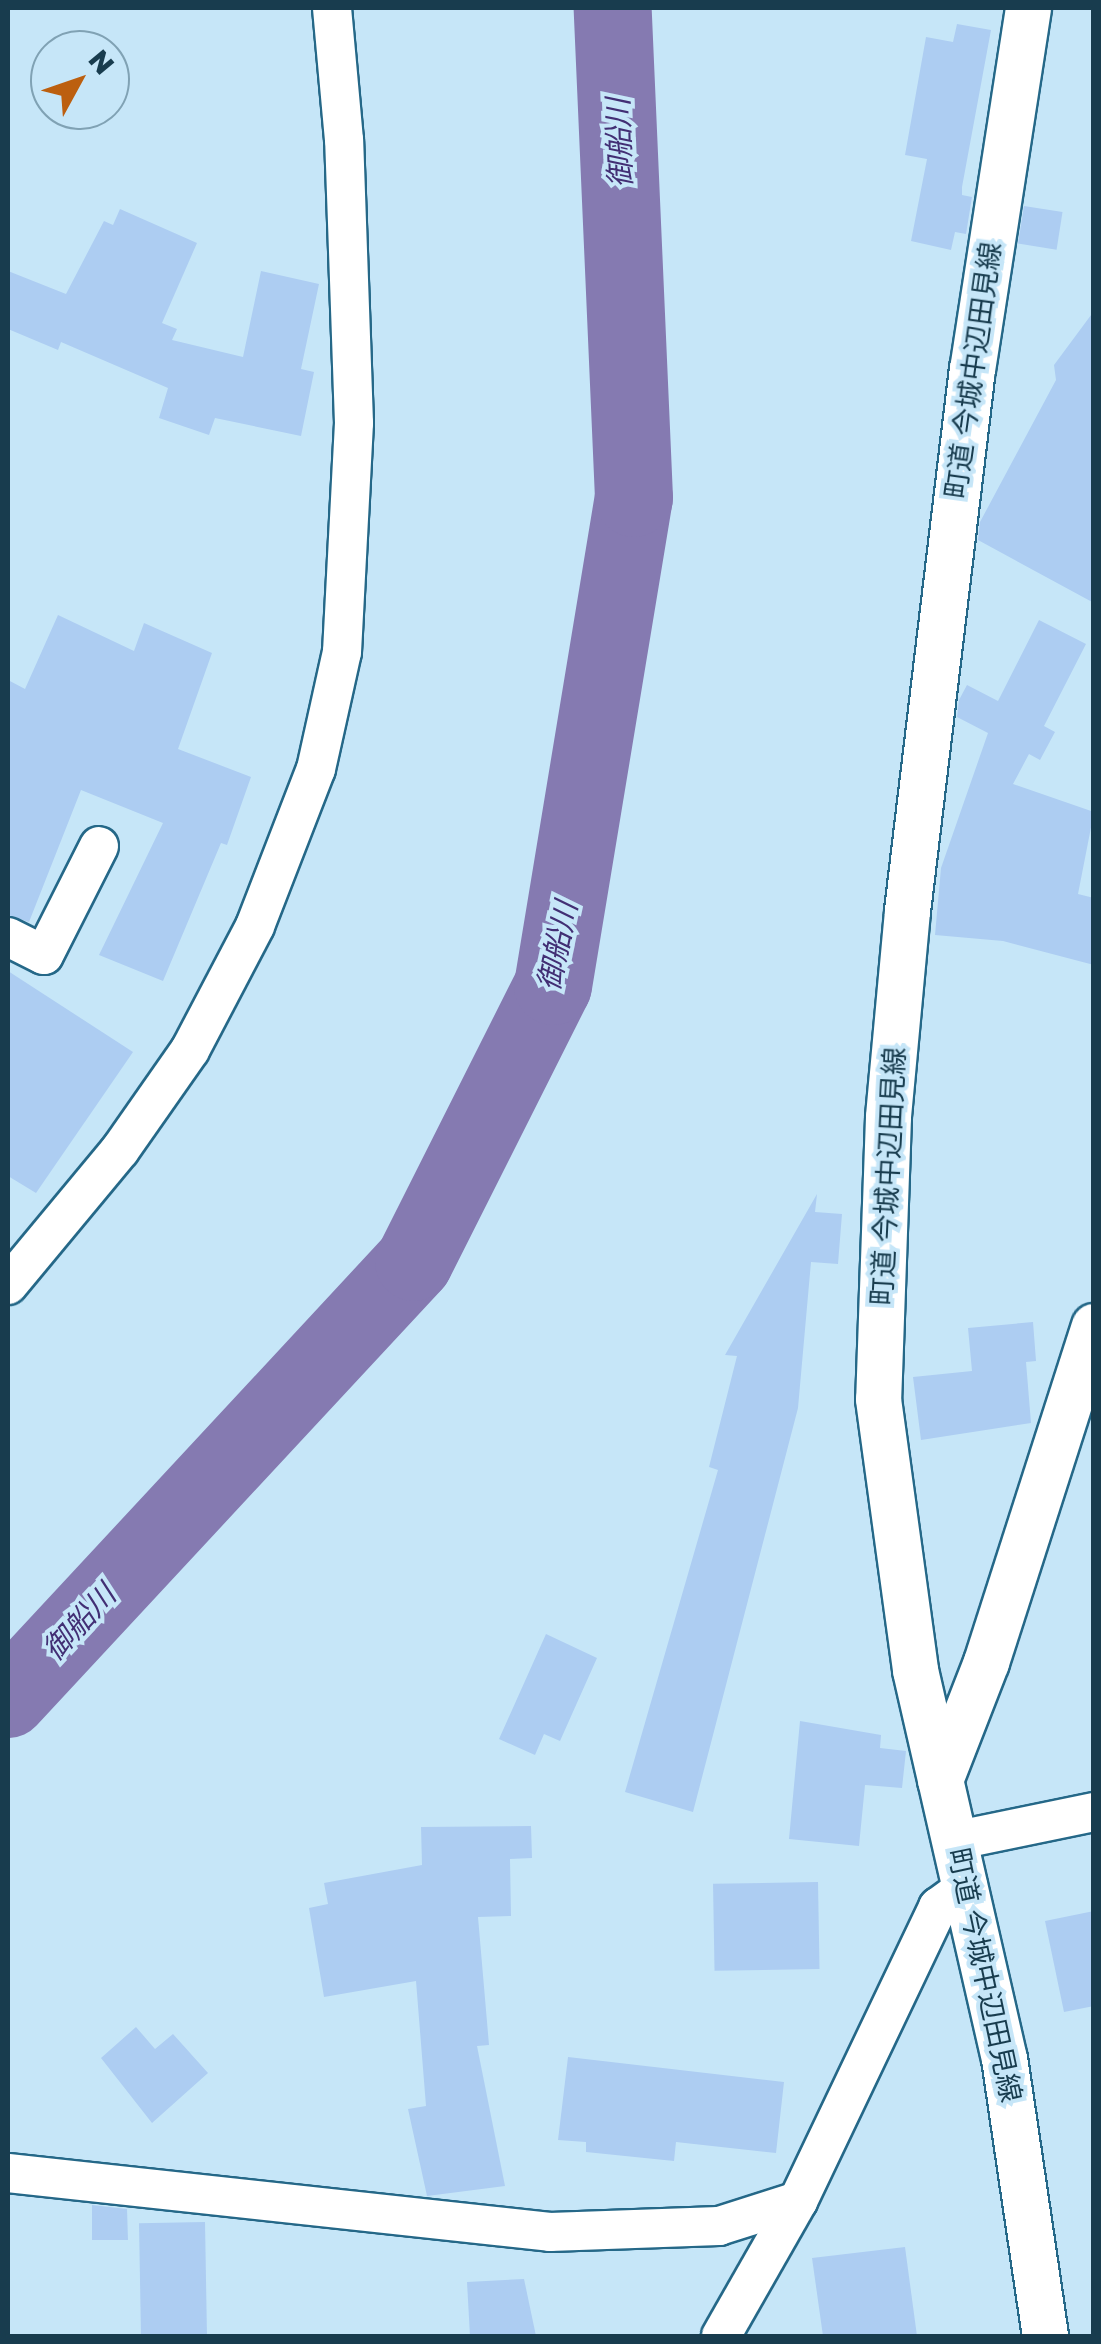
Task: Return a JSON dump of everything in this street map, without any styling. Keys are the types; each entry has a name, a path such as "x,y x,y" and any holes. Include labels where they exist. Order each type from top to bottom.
{"street":[{"path":"8,1284 120,1150 190,1050 255,926 316,769 342,652 354,424 344,140 332,8"},
{"name":"町道 今城中辺田見線","path":"1028,8 941,600 888,1117 878,1399 888,1512 940,1780 958,1840 1004,2058 1045,2336"},
{"path":"8,936 44,955 99,846"},
{"path":"940,1780 986,1662 1094,1326"},
{"path":"958,1840 1094,1812"},
{"path":"722,2336 798,2201 938,1907 968,1885"},
{"path":"8,2173 550,2232 719,2226 798,2201"}],"building":[{"path":"957,24 991,30 962,187 962,195 972,197 966,234 955,232 951,250 911,241 927,159 905,155 926,37 953,42"},
{"path":"1024,206 1063,212 1057,250 1018,244"},
{"path":"120,209 197,243 162,323 177,329 172,340 243,357 261,271 319,284 301,369 314,372 301,436 215,418 209,435 159,418 168,388 61,342 58,350 8,329 8,271 66,294 104,221 113,225"},
{"path":"1094,311 1094,603 978,540 980,522 1056,380 1054,365"},
{"path":"58,615 134,651 144,623 212,653 178,749 251,777 227,845 221,843 163,981 99,955 163,823 81,790 29,922 8,915 8,680 25,689"},
{"path":"1039,620 1086,644 1044,726 1055,732 1040,760 1029,754 1013,784 1094,812 1078,894 1094,898 1094,965 1003,941 935,935 941,868 988,733 957,717 959,700 967,685 998,701"},
{"path":"8,971 133,1052 36,1193 8,1176"},
{"path":"817,1194 815,1212 842,1214 838,1264 811,1262 798,1408 693,1812 625,1792 718,1470 709,1467 737,1356 725,1355"},
{"path":"1033,1322 1036,1361 1026,1362 1031,1423 921,1440 913,1377 972,1371 968,1328"},
{"path":"546,1634 597,1658 560,1741 544,1734 535,1755 499,1739"},
{"path":"800,1721 881,1735 880,1748 906,1751 902,1788 865,1785 859,1846 789,1839"},
{"path":"531,1826 532,1858 510,1859 511,1916 478,1917 489,2045 477,2046 505,2186 427,2196 408,2109 426,2106 416,1981 324,1997 309,1908 328,1904 324,1883 422,1865 421,1827"},
{"path":"818,1882 820,1969 715,1971 713,1884"},
{"path":"1094,1911 1094,2006 1064,2012 1045,1921"},
{"path":"136,2027 155,2049 173,2034 208,2073 152,2123 101,2058"},
{"path":"568,2057 784,2082 776,2153 676,2142 674,2161 586,2152 586,2142 558,2140"},
{"path":"92,2205 127,2209 128,2240 92,2240"},
{"path":"205,2222 207,2336 141,2336 139,2223"},
{"path":"905,2247 917,2336 823,2336 812,2258"},
{"path":"524,2279 536,2336 470,2336 467,2282"}],"waterway":[{"name":"御船川","path":"8,1699 414,1262 553,986 634,498 613,8"}]}
